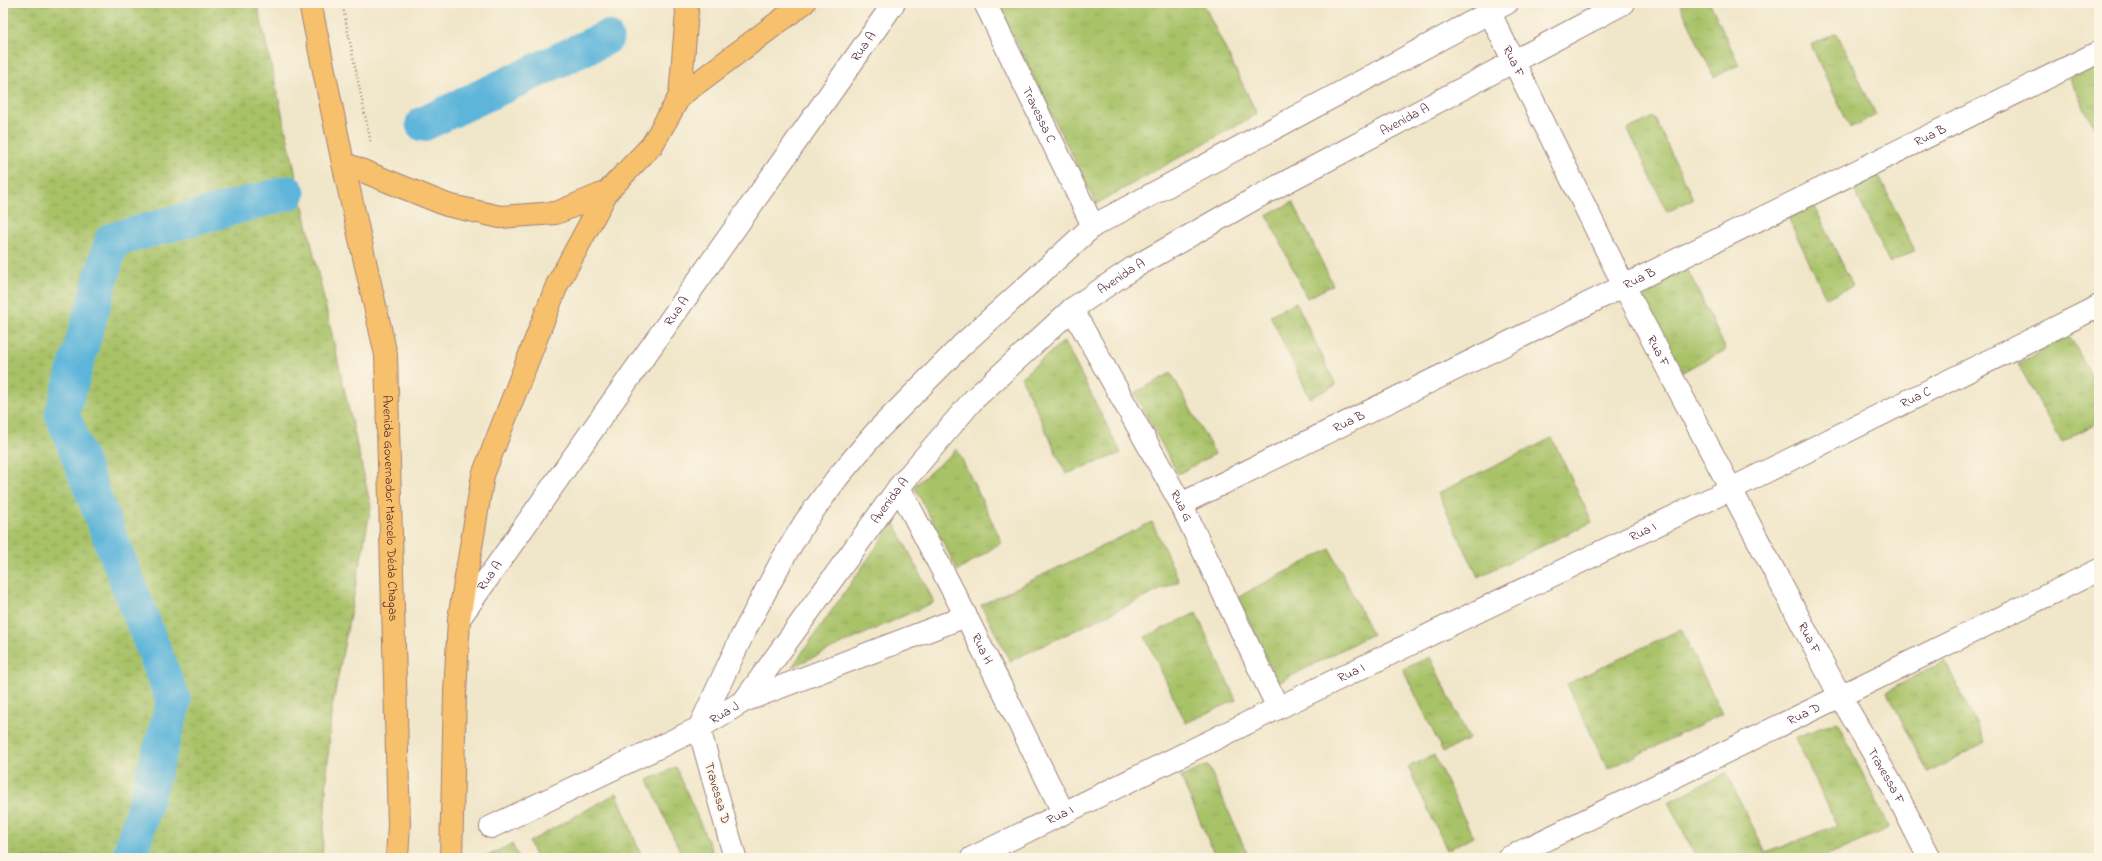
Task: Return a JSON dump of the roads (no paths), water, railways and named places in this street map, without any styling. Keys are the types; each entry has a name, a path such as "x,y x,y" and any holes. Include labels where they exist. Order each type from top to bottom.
{"main road":[{"name":"Avenida Governador Marcelo Déda Chagas","path":"310,3 343,163 386,355 398,824 397,858"},
{"path":"680,96 687,12 686,3"},
{"path":"451,858 455,694 459,619 483,475 557,285 607,192 652,145 680,96 804,3"},
{"path":"343,163 447,205 500,217 556,213 607,192"}],"street":[{"name":"Rua A","path":"459,619 894,3"},
{"name":"Travessa C","path":"985,3 1093,226"},
{"name":"Avenida A","path":"744,701 899,487 973,400 1072,309 1133,268 1248,203 1624,3"},
{"path":"699,728 742,636 782,560 805,522 837,478 875,433 962,345 1093,226 1493,6"},
{"name":"Rua F","path":"1493,6 1514,62 1624,286 1840,696"},
{"name":"Rua B","path":"1181,504 2099,52"},
{"name":"Rua C","path":"1731,489 2099,306"},
{"name":"Rua G","path":"1072,309 1181,504 1278,708"},
{"name":"Rua H","path":"899,487 966,616 1063,812"},
{"name":"Rua I","path":"972,858 1063,812 1731,489"},
{"name":"Rua D","path":"1508,858 2099,570"},
{"name":"Rua J","path":"491,827 699,728 744,701 966,616"},
{"name":"Travessa F","path":"1840,696 1892,785 1929,858"},
{"name":"Travessa D","path":"699,728 735,858"}],"waterway":[{"path":"423,124 606,38"},
{"path":"129,858 174,702 62,414 112,240 288,193"}]}
